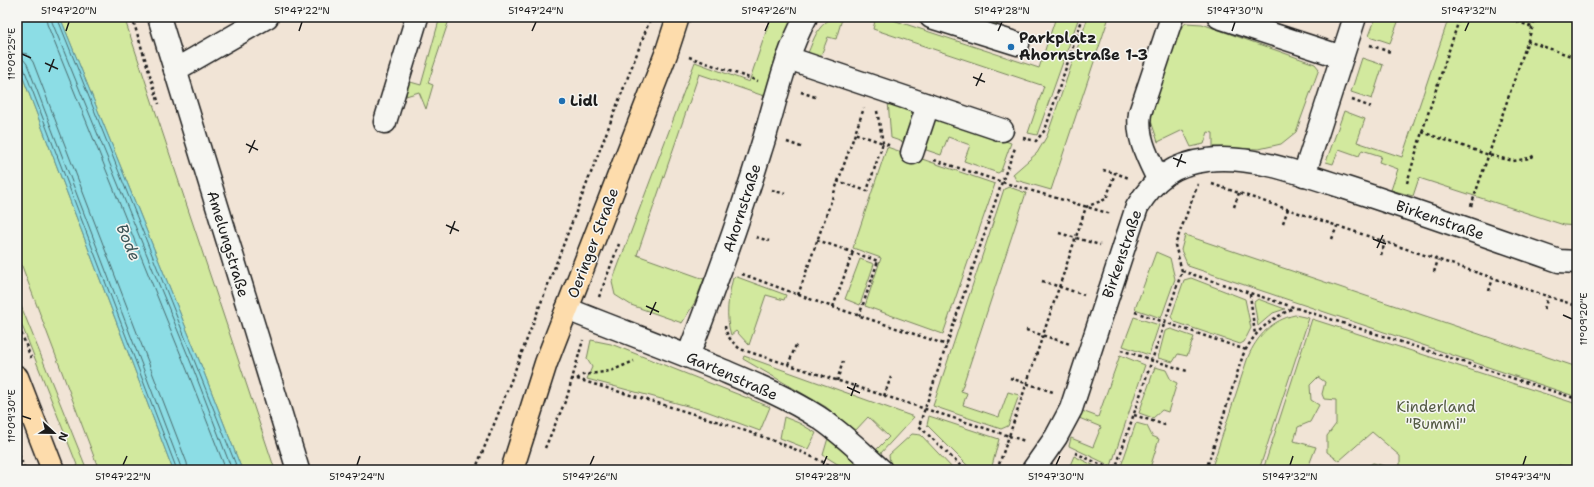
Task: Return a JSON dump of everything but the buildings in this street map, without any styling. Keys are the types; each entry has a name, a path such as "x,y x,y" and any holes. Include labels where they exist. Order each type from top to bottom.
{"main road":[{"name":"Oeringer Straße","path":"512,470 546,363 666,54 678,17"},
{"path":"17,377 53,470"}],"street":[{"name":"Amelungstraße","path":"159,17 298,470"},
{"path":"175,70 267,17"},
{"path":"385,122 417,17"},
{"name":"Ahornstraße","path":"688,356 723,267 760,153 788,58 797,34 806,17"},
{"path":"931,17 1018,44"},
{"path":"1155,174 1142,142 1138,123 1172,17"},
{"path":"1219,17 1342,57"},
{"path":"1304,175 1356,17"},
{"path":"788,58 1011,133"},
{"path":"912,152 928,105"},
{"name":"Birkenstraße","path":"1033,470 1062,428 1074,398 1132,220 1137,207 1155,174 1207,160 1252,162 1304,175 1401,205 1558,261 1577,262"},
{"name":"Gartenstraße","path":"567,309 688,356 759,386 819,418 844,437 881,470"}],"path":[{"path":"475,470 498,417 651,17"},
{"path":"965,470 919,426 1002,182 1011,133 1036,142 1045,130 1083,17"},
{"path":"1401,205 1422,132 1460,17"},
{"path":"1506,17 1532,27"},
{"path":"1463,227 1536,17"},
{"path":"1528,41 1577,58"},
{"path":"1384,50 1390,52"},
{"path":"691,51 689,57 780,88"},
{"path":"798,294 837,180 872,87"},
{"path":"837,180 867,191 883,143 872,87"},
{"path":"803,93 818,98"},
{"path":"1366,105 1372,107"},
{"path":"1422,132 1489,155 1513,161 1530,158 1535,155"},
{"path":"854,133 1002,182 1132,220"},
{"path":"787,142 801,147"},
{"path":"1075,453 1114,470 1182,272 1175,245 1207,160"},
{"path":"1103,170 1136,180 1155,174"},
{"path":"1086,207 1106,199 1115,173"},
{"path":"1200,180 1577,306"},
{"path":"772,190 785,194"},
{"path":"1234,207 1239,193"},
{"path":"997,470 1086,207"},
{"path":"1283,223 1288,209"},
{"path":"1332,239 1336,226"},
{"path":"1059,232 1122,252"},
{"path":"755,237 769,241"},
{"path":"817,240 878,261 859,316"},
{"path":"1381,255 1385,242"},
{"path":"542,455 567,398 571,379 591,318 619,244"},
{"path":"833,307 853,252"},
{"path":"1434,272 1438,260"},
{"path":"723,267 833,307 947,345"},
{"path":"1182,272 1577,399"},
{"path":"1489,291 1493,278"},
{"path":"1042,281 1106,302"},
{"path":"1250,294 1255,335"},
{"path":"1544,309 1548,297"},
{"path":"1206,470 1246,350 1255,335 1272,320 1294,308"},
{"path":"1134,312 1246,350"},
{"path":"725,325 725,331 740,349 1009,436"},
{"path":"1026,330 1090,350"},
{"path":"577,379 583,375 618,368 660,345"},
{"path":"788,365 796,345"},
{"path":"1121,350 1186,371"},
{"path":"837,381 843,361"},
{"path":"884,396 891,377"},
{"path":"1010,378 1074,398"},
{"path":"571,379 577,379 700,416 767,438 815,457 838,470"},
{"path":"1134,415 1168,426"},
{"path":"17,449 25,470"}],"green space":[{"path":"60,17 124,17 275,470 242,470"},
{"path":"440,17 450,17 428,83 433,85 426,109 419,92 406,96 407,81 421,85"},
{"path":"771,17 795,17 767,97 699,74 637,255 704,279 695,302 682,323 631,305 615,295 612,282 695,62 749,82"},
{"path":"876,17 884,17 1039,68 1056,17 1079,17 1037,135 1028,133 1044,86 873,29"},
{"path":"978,17 1000,17 997,26 977,21"},
{"path":"1088,17 1109,17 1051,190 1016,180 1013,174 1037,153 1047,136"},
{"path":"1376,17 1400,17 1390,43 1369,36"},
{"path":"1449,17 1577,17 1577,226 1564,225 1419,178 1413,196 1391,190 1398,169 1379,162 1381,156 1362,150 1359,156 1339,149 1333,164 1326,162 1344,111 1365,119 1357,142 1402,157"},
{"path":"831,19 842,19 836,39 828,37 820,58 808,53 819,29"},
{"path":"1186,23 1202,24 1315,64 1319,69 1296,132 1281,144 1259,149 1213,147 1213,133 1208,132 1204,144 1191,147 1183,130 1158,142 1151,121 1153,108 1177,31"},
{"path":"1362,58 1383,65 1372,99 1351,92"},
{"path":"17,62 173,470 99,470 17,253"},
{"path":"888,101 1011,143 1001,171 998,173 964,161 970,145 948,137 941,155 891,138"},
{"path":"887,147 995,184 943,334 865,306 881,258 853,248"},
{"path":"1009,187 1026,193 961,391 967,393 963,405 999,417 1008,392 1019,395 1008,426 1001,429 933,406 1004,189"},
{"path":"1185,235 1577,367 1577,397 1188,266 1181,250"},
{"path":"1156,252 1170,258 1175,279 1161,318 1135,309"},
{"path":"860,259 874,264 860,305 845,299"},
{"path":"737,277 786,295 784,300 766,295 749,345 736,331 731,335 729,328 729,300 733,278"},
{"path":"1191,278 1245,299 1251,328 1244,342 1240,344 1175,322 1171,317 1184,280"},
{"path":"17,296 87,470 79,470 17,313"},
{"path":"1258,299 1285,309 1273,313 1258,326 1254,302"},
{"path":"1295,315 1309,318 1259,470 1211,470 1248,357 1252,349 1266,330 1272,325 1287,317"},
{"path":"1134,317 1159,325 1149,355 1123,346"},
{"name":"Kinderland \"Bummi\"","path":"1312,319 1577,404 1576,469 1559,465 1557,470 1361,470 1373,463 1400,469 1400,456 1372,432 1339,461 1327,452 1327,436 1336,424 1336,400 1324,399 1322,394 1325,382 1318,377 1310,385 1311,400 1319,405 1310,422 1298,427 1294,441 1316,447 1307,470 1291,466 1289,470 1263,470"},
{"path":"1171,329 1194,337 1187,356 1178,354 1173,362 1158,358 1165,331"},
{"path":"591,340 611,344 770,407 760,431 706,411 587,379 592,367 587,359"},
{"path":"1120,355 1145,365 1111,466 1069,446 1071,438 1093,447 1101,427 1079,418 1082,411 1098,417"},
{"path":"744,356 914,417 880,454 876,450 889,437 868,417 855,431 826,407 743,359"},
{"path":"1155,367 1166,370 1171,380 1177,383 1168,412 1162,410 1153,418 1139,413"},
{"path":"929,416 999,439 991,470 972,470 927,425"},
{"path":"784,417 799,423 816,433 808,449 780,438"},
{"path":"1136,423 1147,426 1152,436 1159,439 1150,468 1143,466 1132,470 1120,469"},
{"path":"912,434 921,435 954,470 896,470 890,463 889,455"},
{"path":"828,438 867,470 847,470 823,455"},
{"path":"1074,456 1103,470 1068,470"}],"water":[{"name":"Bode","path":"17,17 60,17 242,470 173,470 17,62"}],"place":[{"name":"Parkplatz Ahornstraße 1-3","path":"1011,47"},
{"name":"Lidl","path":"562,101"}]}
